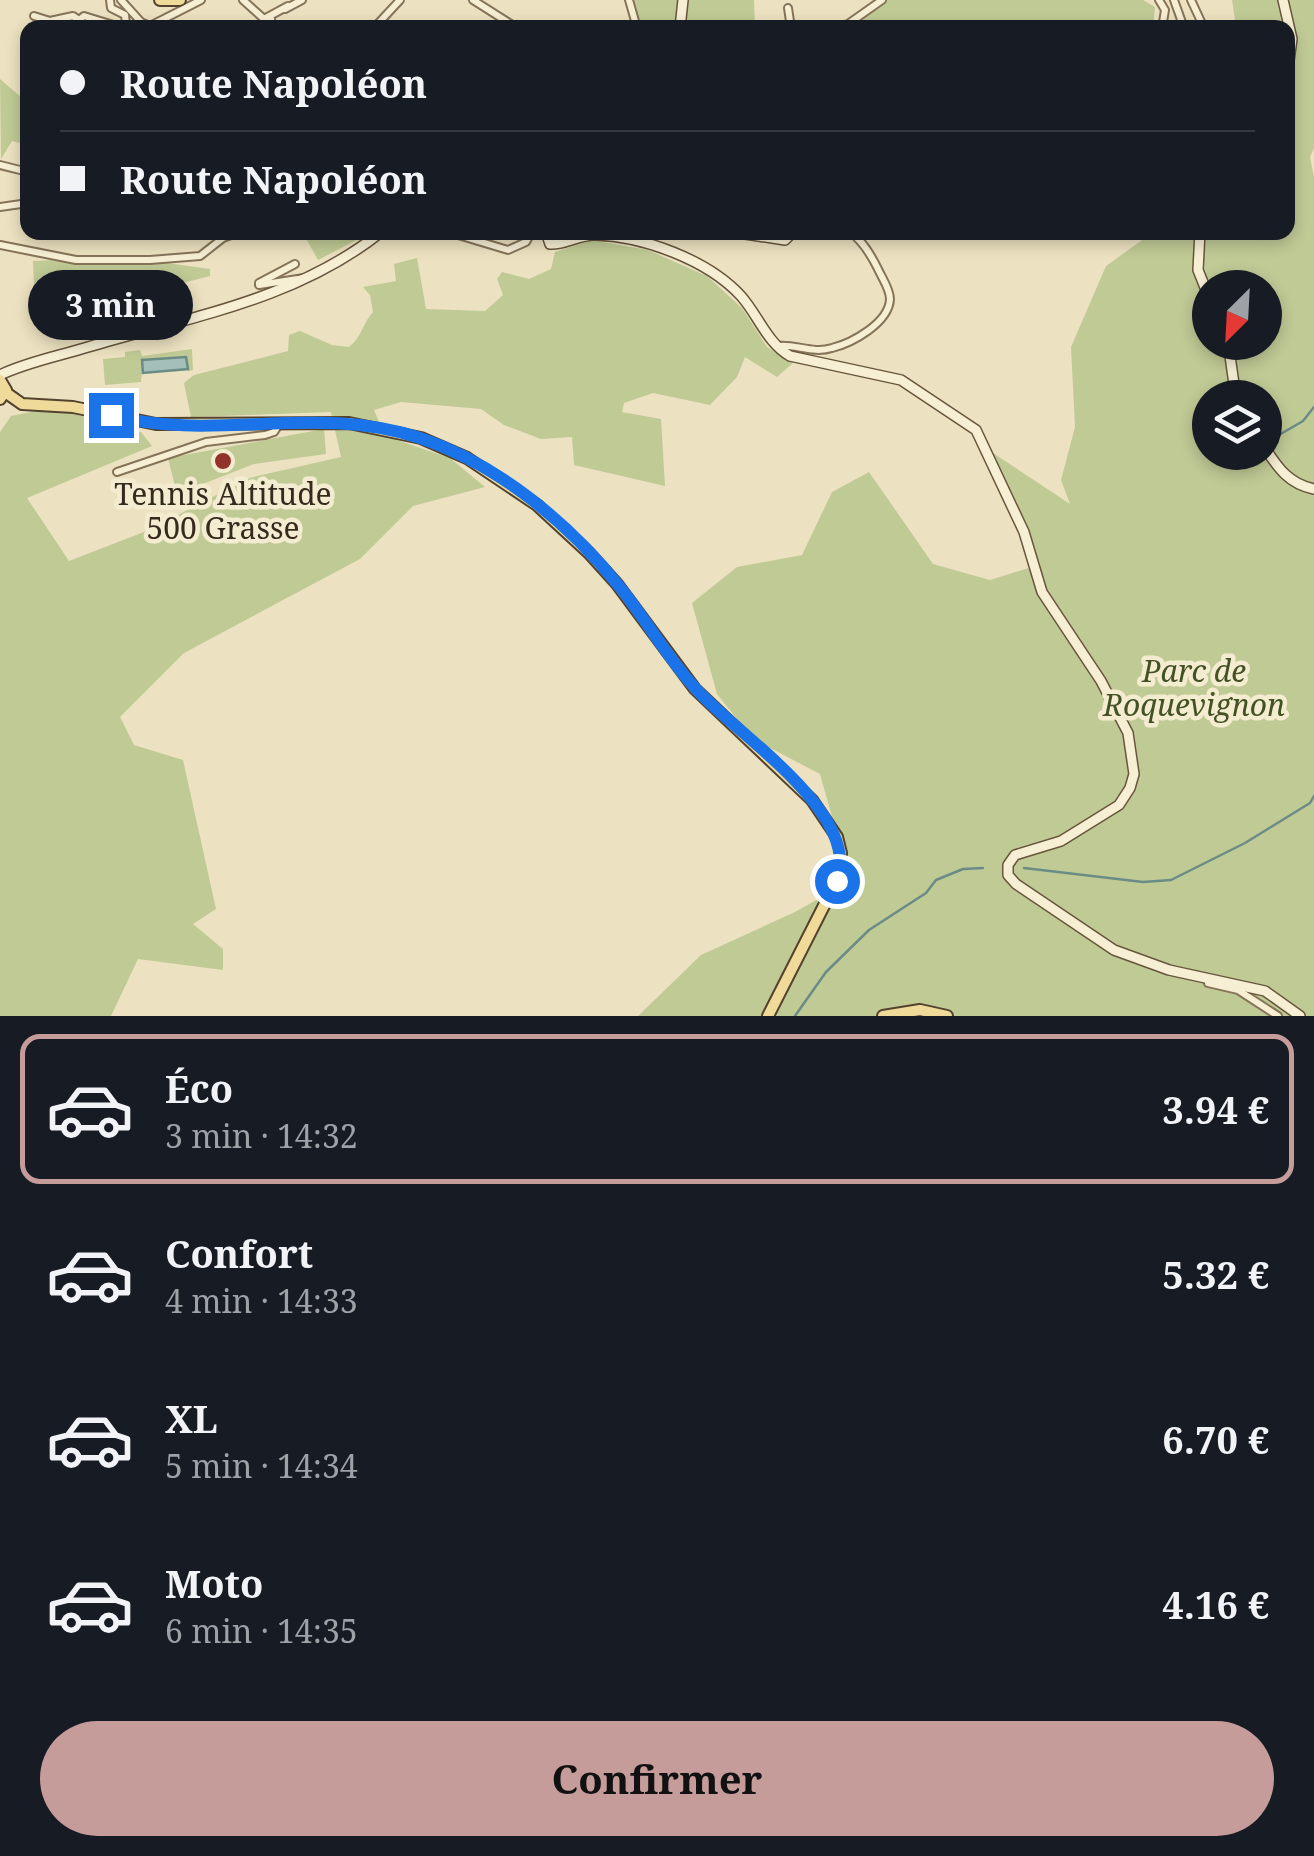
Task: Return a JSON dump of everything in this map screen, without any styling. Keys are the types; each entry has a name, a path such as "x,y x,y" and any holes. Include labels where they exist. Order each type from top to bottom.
{"main road":[{"path":"160,0 178,0"},
{"path":"2,389 21,408 41,404 73,406 156,424 349,422 408,434 467,458 556,521 618,584 695,689 820,810 840,848 839,876 768,1016"},
{"path":"883,1016 920,1010 947,1016"}],"street":[{"path":"110,0 110,8 126,20"},
{"path":"243,0 264,19 302,0"},
{"path":"381,20 400,0"},
{"path":"472,0 505,20"},
{"path":"854,20 882,0"},
{"path":"162,20 198,1"},
{"path":"269,20 288,6"},
{"path":"788,8 790,20"},
{"path":"34,16 47,20"},
{"path":"0,245 76,260 150,260 200,256 220,240"},
{"path":"2,389 9,376 20,368 256,300 305,278 370,240"},
{"path":"475,240 508,250 527,240"},
{"path":"546,240 555,245 572,240"},
{"path":"624,240 644,243 709,271 742,296 777,346 800,359 901,380 954,412 982,438 1024,532 1042,592 1120,716 1135,761 1130,788 1112,811 1061,841 1015,855 1008,865 1008,875 1114,950 1265,991 1300,1016"},
{"path":"777,346 784,344 812,352 832,348 852,340 884,315 888,291 870,253 859,240"},
{"path":"1198,270 1200,240"},
{"path":"295,264 259,285 305,278"},
{"path":"117,472 206,442 265,435 274,432 280,422"},
{"path":"1282,469 1292,481 1314,489"},
{"path":"1200,976 1202,981 1238,990 1278,1016"}],"green space":[{"path":"633,0 754,0 755,20 638,20"},
{"path":"884,0 1143,0 1155,7 1154,20 842,20 855,18"},
{"name":"Parc de Roquevignon","path":"1232,0 1314,0 1314,148 1310,157 1314,177 1314,1016 638,1016 701,955 795,912 850,881 820,774 753,739 717,694 692,603 737,567 802,555 832,492 869,472 933,564 990,580 1035,566 990,451 1070,504 1061,480 1075,427 1071,347 1106,266 1142,240 1295,240 1295,20 1235,20"},
{"path":"0,79 20,96 20,143 12,141 1,159"},
{"path":"307,240 357,240 318,260"},
{"path":"592,240 648,250 707,276 742,308 767,347 793,363 777,377 745,357 737,377 710,405 653,393 624,403 622,412 661,419 665,486 574,465 572,437 541,439 504,425 481,409 401,402 374,410 385,436 450,458 485,487 413,506 360,559 184,653 120,717 134,745 183,760 216,909 193,924 223,949 223,970 138,959 111,1016 0,1016 0,432 11,416 52,408 141,432 152,446 27,498 69,561 149,530 249,478 341,457 331,412 191,417 184,383 194,375 288,351 289,335 300,331 332,345 349,347 373,312 370,295 363,287 396,281 394,264 417,258 426,309 485,311 503,295 497,279 502,272 529,279 551,269 555,252"},
{"path":"124,257 210,269 210,276 58,315 43,310 44,291 34,287 33,261"},
{"path":"192,349 193,370 188,371 186,357 143,360 141,382 105,385 103,359 125,357 125,352 140,350 142,356"},
{"name":"Tennis Altitude 500 Grasse","path":"324,429 326,454 254,464 177,494 168,458"}],"water":[{"path":"186,357 188,369 143,373 142,360"}],"waterway":[{"path":"1282,433 1303,421 1314,407"},
{"path":"1024,868 1143,882 1171,880 1245,843 1310,803 1314,796"},
{"path":"795,1016 826,972 869,930 926,893 936,880 963,869 983,868"}],"place":[{"name":"Tennis Altitude 500 Grasse","path":"223,461"}],"route":[{"path":"111,415 175,425 349,422 420,438 489,471 537,505 589,553 618,584 695,689 812,800 837,837 842,862 837,881"}]}
